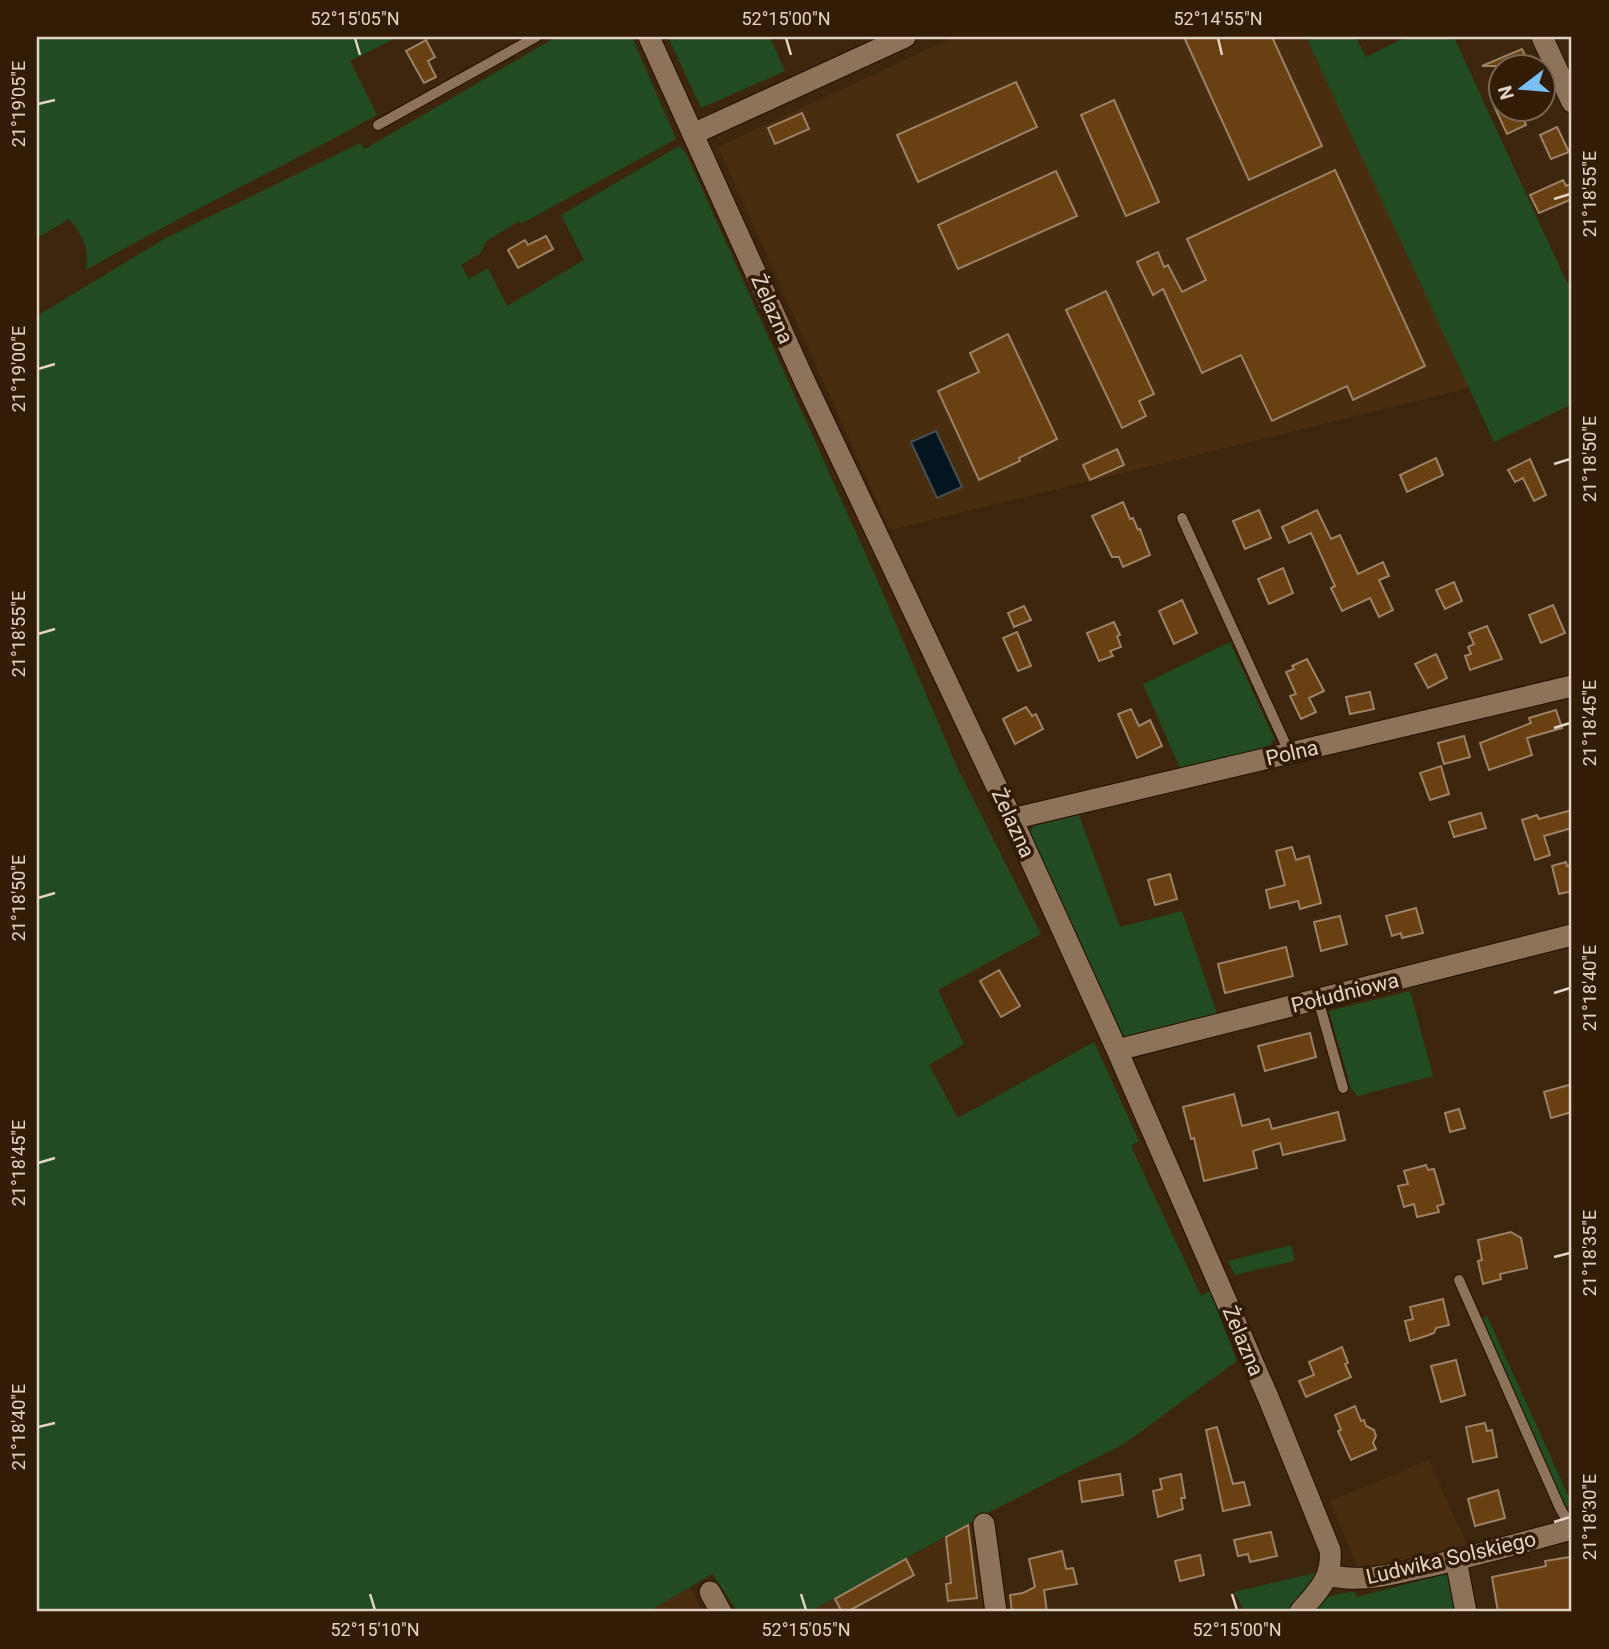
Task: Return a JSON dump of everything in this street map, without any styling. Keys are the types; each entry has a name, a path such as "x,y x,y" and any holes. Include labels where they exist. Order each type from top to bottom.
{"street":[{"name":"Żelazna","path":"649,37 804,380 1012,819 1117,1050 1268,1397 1330,1550 1332,1563 1329,1575"},
{"path":"693,134 905,37"},
{"path":"1542,37 1572,102"},
{"name":"Polna","path":"1012,819 1572,686"},
{"name":"Południowa","path":"1117,1050 1572,935"},
{"path":"984,1524 996,1612"},
{"name":"Ludwika Solskiego","path":"1329,1575 1345,1580 1368,1580 1572,1529"},
{"path":"1456,1560 1466,1612"},
{"path":"1300,1612 1329,1575"},
{"path":"710,1592 721,1612"}],"lane":[{"path":"378,125 537,37"},
{"path":"1182,518 1290,754"},
{"path":"1318,999 1343,1088"},
{"path":"1459,1280 1560,1508 1572,1529"}],"shaded area":[{"path":"954,37 1306,37 1470,388 890,530 718,147"},
{"path":"1429,1460 1467,1545 1368,1572 1357,1566 1330,1501"},
{"path":"971,1523 984,1612 810,1612 835,1599"},
{"path":"690,1587 703,1612 648,1612"}],"green space":[{"path":"37,37 398,37 350,61 377,115 86,270 87,255 84,243 69,219 37,238"},
{"path":"556,37 632,37 676,139 521,224 519,221 485,242 481,253 461,265 469,279 488,268 507,306 584,260 561,215 679,146 686,153 879,584 958,769 1041,934 938,990 964,1044 929,1065 958,1118 1094,1042 1139,1141 1131,1146 1201,1296 1210,1291 1237,1361 1124,1444 993,1510 810,1612 738,1612 712,1574 648,1612 37,1612 37,316 164,239 360,143 365,149"},
{"path":"668,37 770,37 785,71 701,108"},
{"path":"1306,37 1356,37 1366,57 1406,37 1454,37 1486,107 1486,122 1493,122 1567,283 1572,281 1572,404 1494,442"},
{"path":"1230,642 1274,738 1270,746 1180,768 1143,684"},
{"path":"1079,815 1120,927 1182,911 1218,1016 1127,1037 1123,1035 1030,834 1033,826"},
{"path":"1410,991 1433,1076 1358,1096 1351,1088 1329,1011"},
{"path":"1291,1245 1295,1261 1235,1275 1228,1261"},
{"path":"1487,1316 1572,1504 1565,1507 1481,1319"},
{"path":"1319,1572 1286,1612 1245,1612 1234,1592"},
{"path":"1450,1573 1457,1612 1310,1612 1319,1602 1335,1595 1355,1592 1356,1597"}],"water":[{"path":"936,431 962,487 937,498 911,442"}],"building":[{"path":"1184,37 1272,37 1322,146 1249,180"},
{"path":"426,40 435,57 428,61 436,77 424,83 406,51"},
{"path":"1016,82 1037,127 918,182 897,135"},
{"path":"1114,100 1159,202 1126,216 1081,115"},
{"path":"802,113 809,129 775,144 768,128"},
{"path":"1501,122 1525,122 1526,125 1507,134"},
{"path":"1557,127 1569,152 1551,159 1540,135"},
{"path":"1335,170 1425,366 1353,400 1347,386 1272,421 1241,355 1202,373 1163,289 1153,295 1137,262 1158,252 1164,267 1168,265 1182,292 1206,280 1187,239"},
{"path":"1056,171 1077,216 958,269 938,225"},
{"path":"1563,180 1566,186 1572,183 1572,199 1539,213 1530,195"},
{"path":"546,236 553,249 518,268 508,250 525,240 528,245"},
{"path":"1106,291 1154,394 1139,401 1146,416 1122,428 1066,310"},
{"path":"1008,334 1057,439 1019,458 1020,461 979,480 938,391 979,372 970,353"},
{"path":"1117,449 1124,465 1090,480 1083,465"},
{"path":"1436,458 1443,475 1407,492 1400,475"},
{"path":"1530,459 1546,495 1534,501 1523,478 1515,482 1508,470"},
{"path":"1123,502 1130,519 1133,518 1138,530 1140,529 1150,555 1123,567 1119,557 1112,557 1092,516"},
{"path":"1259,510 1271,538 1245,549 1233,521"},
{"path":"1317,510 1331,539 1340,535 1358,574 1383,562 1389,576 1379,580 1393,610 1379,617 1370,598 1342,611 1331,588 1335,586 1311,533 1289,543 1282,527"},
{"path":"1283,568 1293,593 1269,604 1258,579"},
{"path":"1454,582 1462,601 1445,609 1436,590"},
{"path":"1182,600 1197,633 1174,644 1159,611"},
{"path":"1553,605 1565,633 1541,643 1529,615"},
{"path":"1024,606 1031,620 1014,627 1008,613"},
{"path":"1114,622 1120,635 1117,636 1121,647 1110,651 1113,656 1099,661 1087,633"},
{"path":"1487,626 1502,659 1470,670 1465,656 1471,654 1468,647 1474,644 1469,633"},
{"path":"1017,632 1031,666 1018,671 1003,638"},
{"path":"1436,654 1447,678 1428,688 1415,664"},
{"path":"1307,659 1324,691 1309,698 1316,712 1301,719 1290,696 1296,694 1286,672"},
{"path":"1370,692 1374,709 1350,714 1346,697"},
{"path":"1026,707 1032,716 1036,714 1043,729 1015,744 1003,719"},
{"path":"1131,709 1139,726 1150,720 1162,746 1137,758 1118,714"},
{"path":"1556,710 1562,728 1527,738 1532,755 1489,770 1480,743 1531,723 1529,718"},
{"path":"1464,736 1470,757 1444,764 1438,743"},
{"path":"1441,766 1449,794 1430,800 1420,773"},
{"path":"1572,810 1572,828 1544,836 1550,855 1535,860 1522,820 1537,815 1539,819"},
{"path":"1481,813 1486,828 1454,837 1449,822"},
{"path":"1292,847 1296,860 1309,856 1321,903 1300,909 1298,901 1270,908 1266,890 1285,885 1276,851"},
{"path":"1566,862 1567,866 1572,865 1572,891 1559,894 1552,866"},
{"path":"1170,874 1177,899 1155,905 1148,880"},
{"path":"1416,908 1423,933 1402,938 1401,933 1392,936 1386,916"},
{"path":"1340,916 1347,944 1321,951 1314,922"},
{"path":"1286,947 1293,976 1225,993 1218,964"},
{"path":"999,970 1020,1006 1001,1017 980,981"},
{"path":"1310,1033 1316,1057 1265,1071 1258,1046"},
{"path":"1572,1084 1572,1112 1551,1118 1544,1092"},
{"path":"1234,1094 1242,1126 1269,1119 1272,1129 1338,1112 1345,1140 1283,1155 1280,1143 1253,1151 1257,1168 1204,1181 1194,1138 1191,1139 1183,1107"},
{"path":"1459,1109 1465,1128 1450,1132 1445,1113"},
{"path":"1426,1165 1428,1170 1434,1169 1444,1204 1437,1206 1439,1212 1417,1217 1414,1204 1404,1207 1398,1186 1408,1184 1404,1171"},
{"path":"1511,1232 1521,1238 1527,1268 1500,1274 1501,1279 1483,1284 1478,1261 1482,1260 1478,1240"},
{"path":"1443,1299 1449,1325 1436,1328 1434,1333 1410,1341 1405,1321 1413,1319 1410,1307"},
{"path":"1342,1347 1351,1377 1306,1397 1299,1381 1314,1375 1309,1362"},
{"path":"1456,1360 1465,1395 1441,1402 1431,1366"},
{"path":"1355,1406 1361,1421 1364,1420 1366,1426 1374,1430 1376,1436 1373,1443 1376,1449 1351,1460 1338,1431 1341,1430 1335,1415"},
{"path":"1485,1423 1487,1431 1492,1430 1497,1457 1473,1462 1466,1427"},
{"path":"1217,1427 1233,1484 1244,1482 1250,1505 1223,1511 1206,1430"},
{"path":"1120,1474 1123,1495 1082,1502 1079,1481"},
{"path":"1181,1474 1185,1498 1181,1498 1183,1509 1158,1517 1153,1491 1162,1489 1160,1479"},
{"path":"1498,1490 1505,1518 1475,1526 1468,1499"},
{"path":"968,1525 977,1598 948,1601 946,1584 951,1583 946,1537"},
{"path":"1271,1532 1277,1556 1250,1562 1248,1554 1238,1556 1234,1540"},
{"path":"1062,1551 1066,1569 1073,1568 1077,1584 1044,1590 1047,1612 1012,1612 1010,1595 1035,1587 1029,1559"},
{"path":"1200,1555 1204,1575 1180,1581 1175,1561"},
{"path":"1570,1557 1572,1612 1498,1612 1492,1577 1546,1566 1545,1561"},
{"path":"906,1559 914,1575 847,1612 842,1612 835,1599"}]}
